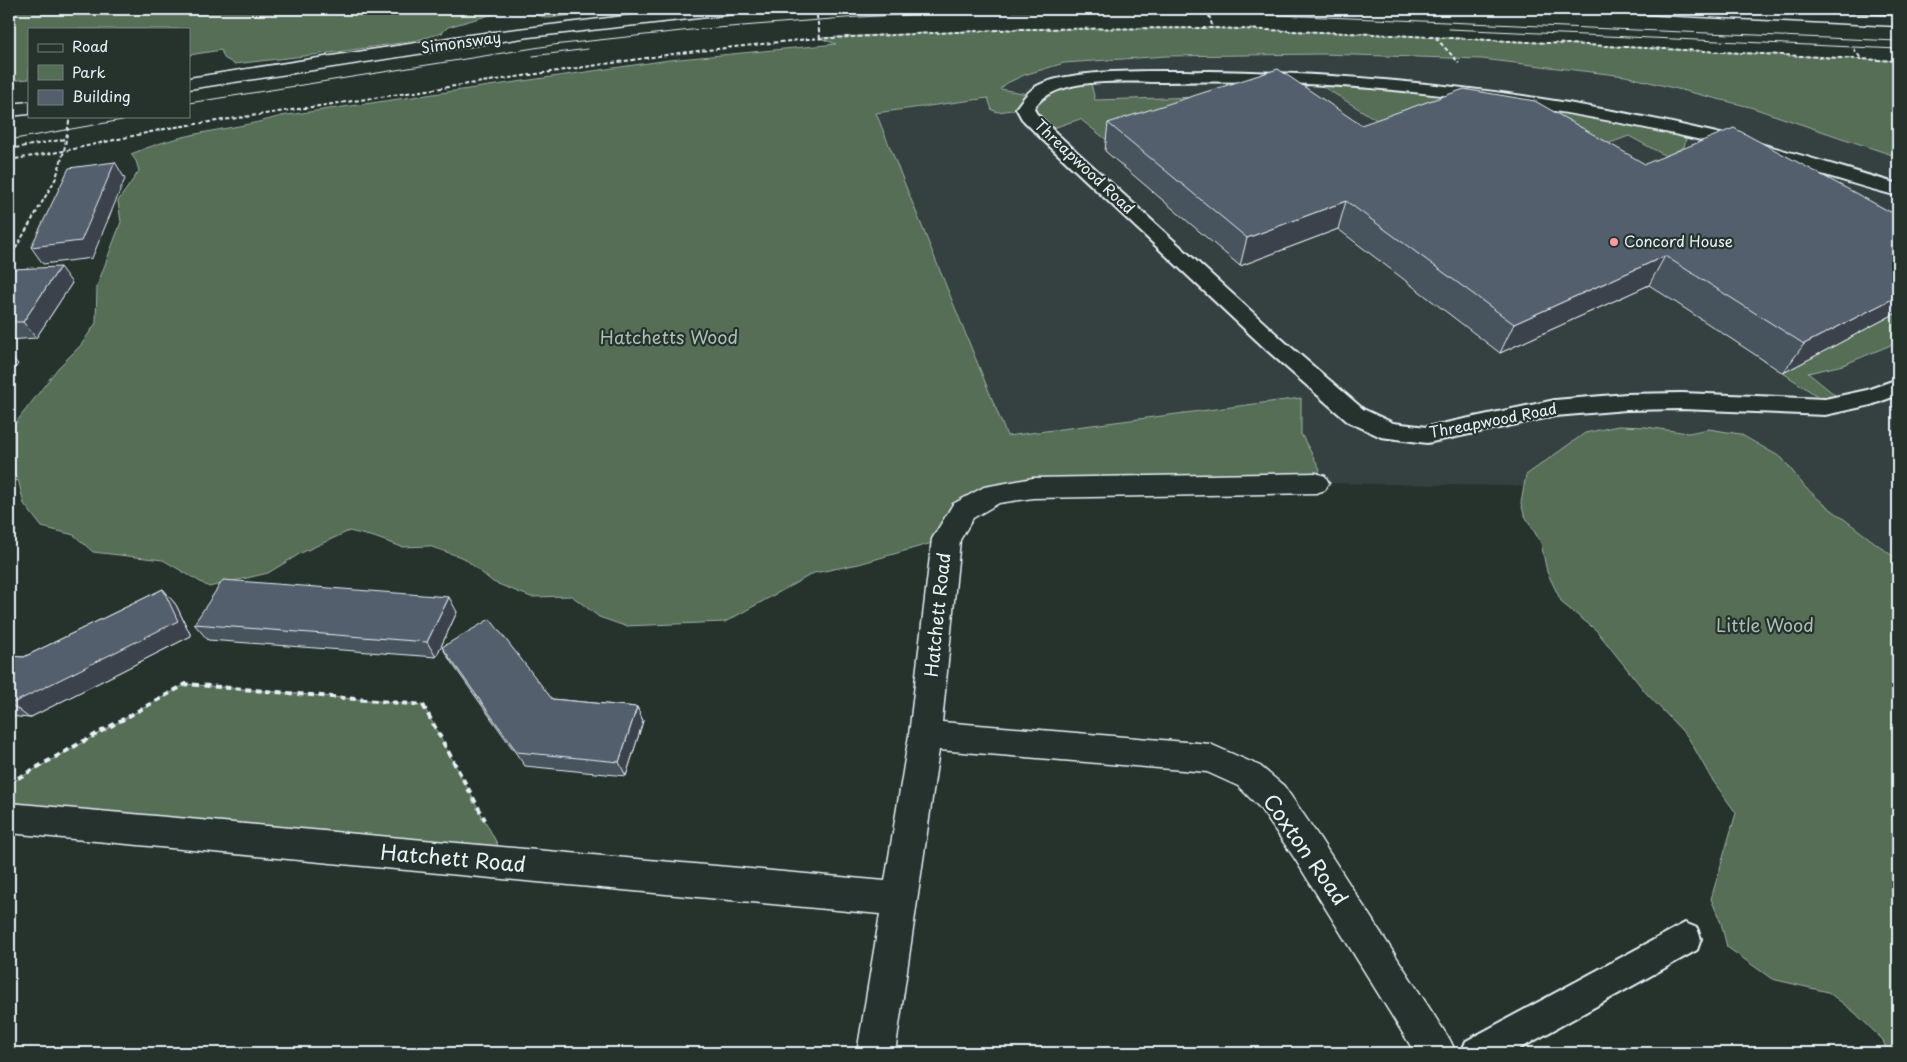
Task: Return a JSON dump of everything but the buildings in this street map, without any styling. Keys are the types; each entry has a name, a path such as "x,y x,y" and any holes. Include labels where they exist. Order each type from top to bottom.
{"street":[{"name":"Simonsway","path":"190,84 442,45 665,15 734,9"},
{"path":"1643,9 1898,21"},
{"path":"9,110 28,108"},
{"name":"Hatchett Road","path":"876,1053 898,899 925,736 946,539 963,511 993,494 1033,488 1316,482"},
{"name":"Coxton Road","path":"925,736 1210,758 1248,776 1272,797 1437,1053"},
{"name":"Hatchett Road","path":"9,818 898,899"}],"lane":[{"name":"Threapwood Road","path":"1898,190 1688,131 1490,95 1380,83 1288,76 1196,75 1072,81 1041,90 1027,102 1024,108 1028,115 1050,137 1277,347 1355,415 1388,431 1428,435 1555,408 1626,402 1682,401 1825,407 1871,397 1898,387"},
{"path":"1478,1053 1684,939"}],"path":[{"path":"816,9 820,38"},
{"path":"1207,9 1213,28"},
{"path":"9,160 64,151 179,126 680,53 820,38 1020,29 1213,28 1898,61"},
{"path":"9,260 56,178 64,151 70,118"},
{"path":"9,149 66,139"},
{"path":"17,779 186,684 423,704 508,864"}],"shaded area":[{"path":"1322,54 1482,59 1625,76 1750,107 1898,157 1898,786 1575,487 1316,483 1033,488 972,431 848,85 1051,64 1166,56"}],"green space":[{"path":"9,9 656,9 594,12 549,18 519,11 504,11 448,27 442,33 414,41 234,64 224,58 221,50 190,55 190,28 28,28 28,79 9,81"},
{"name":"Hatchetts Wood","path":"1213,28 1373,34 1898,61 1898,157 1750,107 1625,76 1482,59 1322,54 1166,56 1064,63 1024,75 1007,83 1000,89 1033,95 1090,80 1095,100 1271,95 1117,148 1080,119 1044,131 1025,108 998,112 992,110 988,98 876,113 1007,436 1301,398 1301,434 1320,469 1316,483 993,494 946,539 859,564 814,573 725,622 625,626 599,617 572,596 531,597 493,582 464,558 429,546 402,547 349,531 301,553 268,573 209,587 163,560 93,552 74,535 42,527 24,504 19,483 9,464 9,433 58,368 81,345 96,323 97,286 121,222 118,201 139,171 136,161 131,154 137,151 195,134 281,116 669,60 836,44 820,38 1020,29"},
{"path":"1298,77 1380,83 1688,131 1684,147 1666,156 1629,136 1572,157 1401,135 1317,83 1301,88"},
{"path":"1898,312 1898,342 1843,365 1808,373 1845,403 1832,406 1783,373"},
{"name":"Little Wood","path":"1618,426 1646,427 1688,433 1709,429 1740,434 1782,458 1805,487 1824,504 1898,560 1898,1053 1887,1053 1883,1040 1854,1012 1828,992 1772,979 1727,947 1721,923 1711,899 1736,813 1711,778 1688,737 1647,694 1596,630 1562,603 1547,572 1541,543 1524,514 1521,503 1526,475 1585,433"},
{"path":"186,684 423,705 508,864 9,818 9,784"}],"tram line":[{"path":"190,103 553,45 691,30 858,17 981,11 1207,12 1898,41"},
{"path":"1449,29 1898,49"},
{"path":"533,56 588,49"},
{"path":"9,140 134,118"}],"place":[{"name":"Concord House","path":"1614,242"}]}
